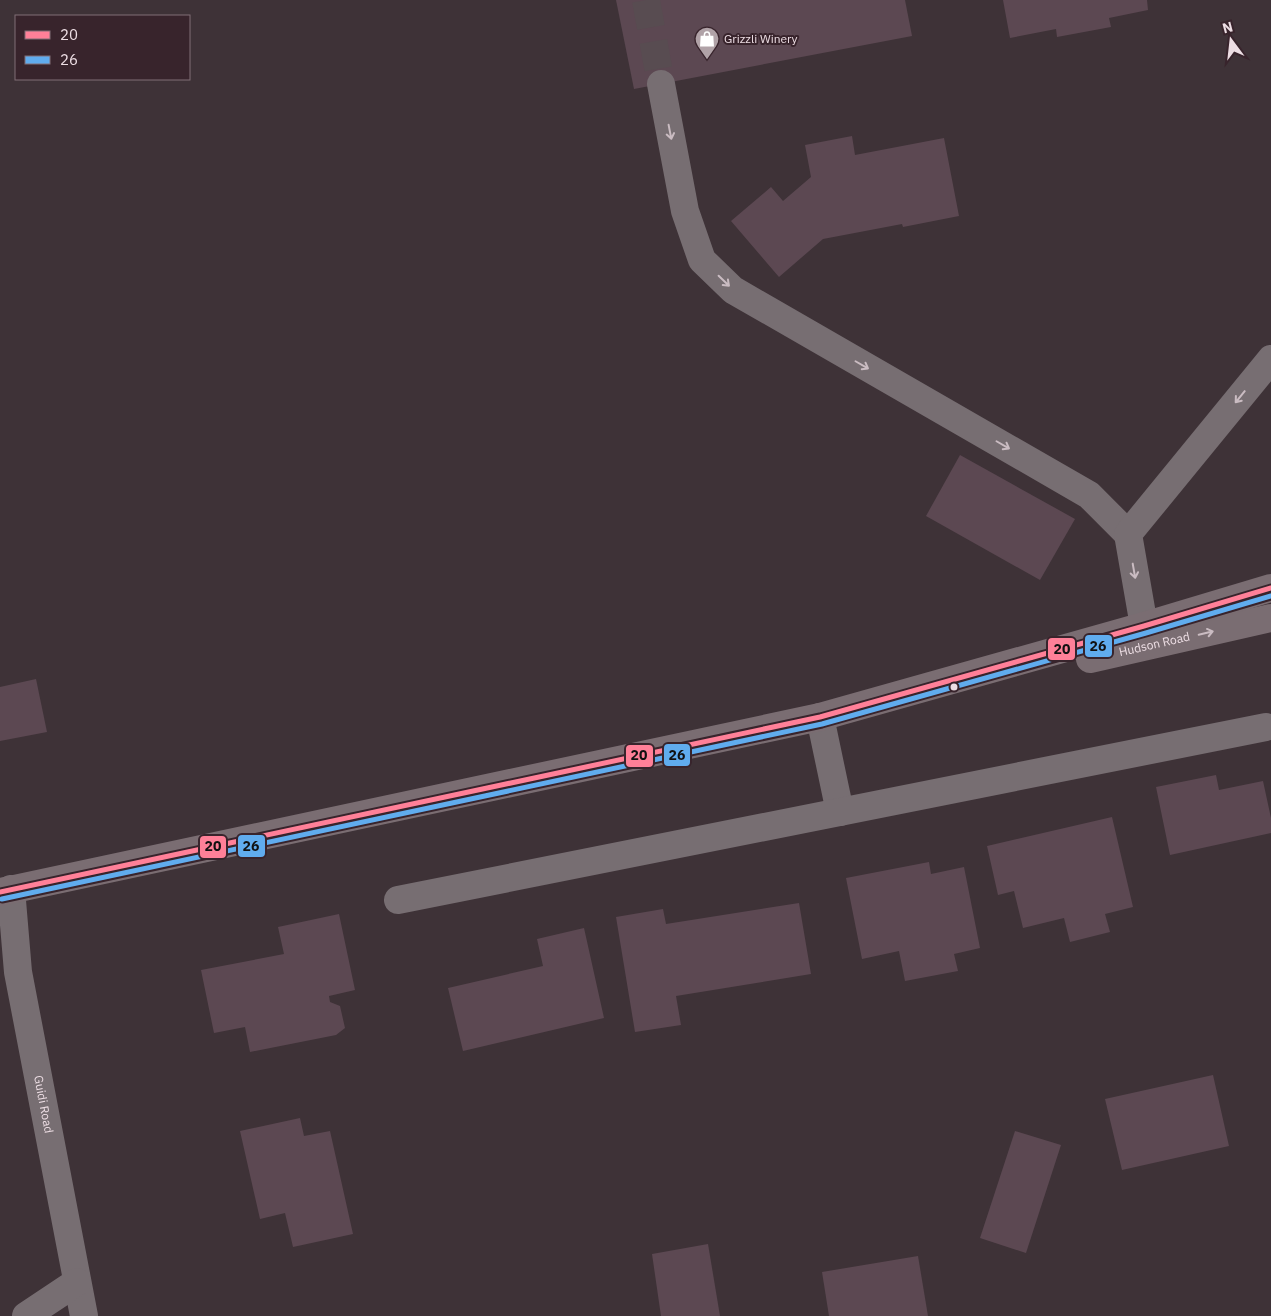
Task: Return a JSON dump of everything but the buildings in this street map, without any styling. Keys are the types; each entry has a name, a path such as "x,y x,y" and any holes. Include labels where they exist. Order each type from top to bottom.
{"main road":[{"name":"Hudson Road","path":"827,715 1144,626 1271,588"},
{"name":"Hudson Road","path":"6,891 1148,647 1271,618"}],"street":[{"path":"661,84 685,211 702,260 733,290 1089,495 1128,534 1144,626"},
{"path":"1128,534 1271,359"},
{"path":"827,715 840,812"},
{"path":"398,900 1266,727"},
{"name":"Guidi Road","path":"6,891 18,972 84,1316"},
{"path":"26,1316 77,1282"}],"tunnel":[{"path":"646,0 661,84"}],"transit line":[{"name":"20","path":"0,892 820,717 1144,626 1271,588"},
{"name":"26","path":"2,899 822,724 1271,596"}],"place":[{"name":"Grizzli Winery","path":"707,60"}]}
